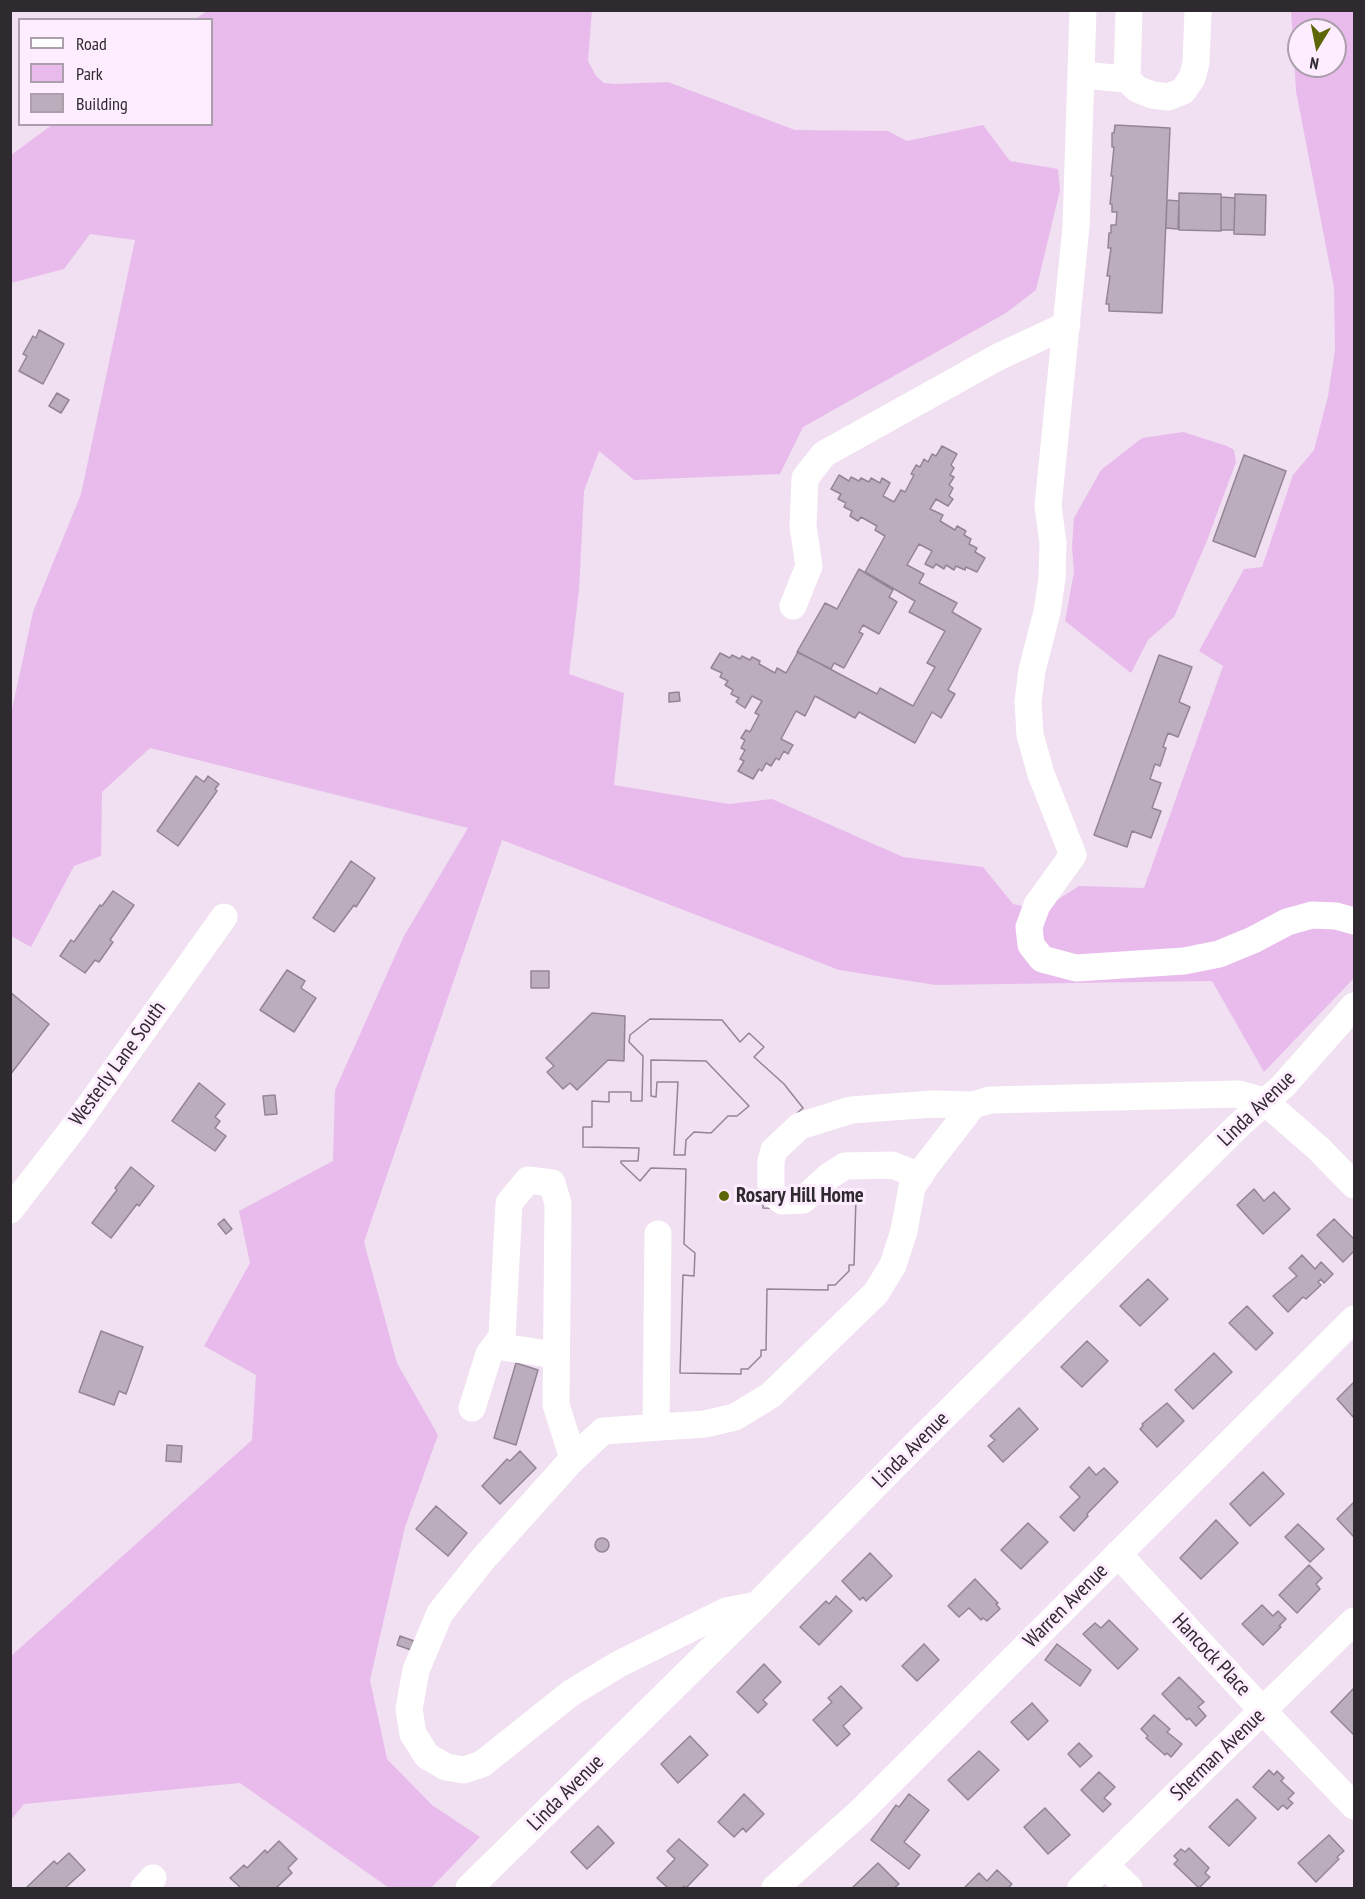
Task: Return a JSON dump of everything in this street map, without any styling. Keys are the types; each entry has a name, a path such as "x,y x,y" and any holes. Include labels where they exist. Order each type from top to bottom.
{"street":[{"path":"1083,10 1076,227 1048,506 1053,543 1052,578 1047,612 1032,670 1028,702 1030,735 1041,774 1073,855 1037,905 1029,927 1031,945 1042,959 1076,968 1184,961 1219,954 1253,940 1287,922 1312,915 1336,916 1354,921"},
{"path":"1127,79 1129,10"},
{"path":"1081,75 1127,79 1137,89 1168,97 1183,91 1192,78 1196,63 1198,10"},
{"path":"793,606 808,566 803,526 805,478 824,454 998,357 1067,325"},
{"name":"Westerly Lane South","path":"10,1210 75,1126 224,917"},
{"name":"Linda Avenue","path":"469,1888 1264,1101 1283,1086 1353,1009"},
{"path":"920,1176 892,1165 845,1166 829,1176 803,1200 782,1201 771,1192 771,1161 774,1150 800,1126 851,1110 933,1104 973,1105 990,1100 1239,1094 1264,1101 1319,1149 1354,1185"},
{"path":"757,1605 726,1611 619,1664 571,1693 482,1764 464,1770 446,1767 427,1756 413,1734 409,1709 416,1670 440,1613 483,1559 573,1458 603,1431 705,1424 735,1417 771,1395 876,1293 893,1265 904,1231 912,1187 973,1105"},
{"path":"472,1408 489,1354 502,1337 509,1203 528,1180 552,1183 558,1204 556,1405 573,1458"},
{"path":"656,1427 658,1234"},
{"name":"Warren Avenue","path":"775,1888 860,1812 1354,1319"},
{"path":"495,1346 556,1355"},
{"name":"Hancock Place","path":"1118,1554 1354,1806"},
{"name":"Sherman Avenue","path":"1081,1888 1354,1621"},
{"path":"1105,1865 1129,1888"}],"green space":[{"path":"592,10 588,61 596,76 604,83 668,82 795,130 888,131 907,141 983,125 1010,161 1058,169 1060,190 1036,290 1006,313 803,427 780,474 634,480 599,451 584,491 579,590 569,674 624,693 614,785 729,804 772,799 903,857 983,867 1013,904 1042,910 1079,886 1144,888 1223,666 1199,651 1244,569 1262,567 1293,475 1314,450 1328,396 1335,350 1334,288 1295,78 1347,78 1347,18 1291,18 1291,11 1354,11 1354,978 1264,1072 1212,981 936,985 839,970 502,840 364,1242 397,1363 438,1435 405,1527 370,1680 387,1759 432,1805 480,1837 431,1888 389,1888 240,1783 24,1804 11,1820 11,1656 252,1440 256,1375 204,1346 250,1263 239,1211 333,1161 335,1090 404,936 468,828 150,748 102,792 101,856 74,866 31,947 11,936 11,714 33,612 81,494 135,240 90,234 64,269 11,283 11,155 51,126 213,126 213,18 196,18 207,11"},
{"path":"1183,432 1227,446 1234,450 1236,462 1206,543 1174,617 1148,640 1131,673 1065,621 1074,572 1072,547 1074,518 1101,470 1142,438"}],"building":[{"path":"1115,125 1170,128 1162,313 1109,311 1109,304 1106,304 1110,276 1107,276 1111,248 1108,248 1109,233 1111,233 1111,225 1116,225 1117,212 1112,212 1112,204 1110,204 1114,147 1112,147 1112,133 1114,133"},
{"path":"1179,193 1221,194 1221,231 1179,230"},
{"path":"1235,194 1266,195 1265,235 1234,234"},
{"path":"1221,197 1235,198 1234,230 1221,230"},
{"path":"1167,200 1179,201 1178,229 1166,228"},
{"path":"39,330 64,344 43,384 19,371 27,356 23,354 33,336 36,338"},
{"path":"57,393 69,400 61,413 49,406"},
{"path":"942,446 957,454 951,465 954,468 950,475 954,477 949,485 953,488 949,496 953,499 948,506 936,499 930,509 943,515 940,521 955,530 957,526 966,531 964,535 971,539 969,544 977,548 975,552 985,558 977,572 956,566 954,570 946,565 944,569 936,564 933,568 925,564 932,551 919,544 907,565 924,574 919,583 957,603 952,612 981,629 948,690 955,694 941,718 932,712 915,743 859,712 855,718 815,696 805,716 796,711 781,739 793,745 788,754 784,751 779,760 776,758 771,766 766,763 762,771 759,769 753,779 738,771 744,761 740,759 745,750 741,748 745,740 741,738 746,730 750,732 759,715 755,713 762,701 752,696 745,708 736,702 739,698 731,694 733,690 725,685 728,681 720,677 722,673 711,668 720,653 730,658 732,655 740,659 742,656 750,660 752,657 775,673 777,668 786,673 798,652 877,694 880,688 913,706 935,667 927,663 945,631 909,612 915,601 865,572 885,536 875,530 877,526 861,517 858,521 850,516 852,511 844,507 846,503 838,499 841,494 831,489 839,475 849,481 851,477 869,482 871,478 880,483 882,478 890,483 883,496 894,502 901,490 905,492 914,475 911,474 916,465 920,467 924,459 928,462 932,454 936,456"},
{"path":"1244,455 1286,471 1255,557 1213,541"},
{"path":"859,569 893,590 889,597 897,602 879,634 863,625 859,632 863,634 844,668 834,663 831,669 797,652 825,603 837,609"},
{"path":"1159,655 1192,667 1179,702 1190,707 1178,737 1168,733 1160,766 1155,764 1150,779 1161,783 1152,808 1161,811 1151,838 1132,831 1127,847 1094,835"},
{"path":"679,692 680,701 669,702 669,693"},
{"path":"196,776 204,782 208,776 219,784 215,789 217,791 178,846 157,831"},
{"path":"351,861 375,878 356,907 354,905 334,932 313,918"},
{"path":"113,891 134,905 110,940 113,942 99,962 95,960 85,973 60,956 71,940 74,942 100,905 102,906"},
{"path":"287,970 305,981 301,988 316,998 294,1032 260,1010"},
{"path":"531,971 549,971 549,988 531,988"},
{"path":"10,992 49,1024 10,1075"},
{"path":"592,1013 625,1016 624,1061 608,1060 577,1090 570,1083 563,1089 547,1072 554,1066 546,1058"},
{"name":"Rosary Hill Home","path":"650,1019 722,1020 740,1042 749,1033 764,1047 754,1057 784,1084 803,1108 765,1141 763,1208 812,1209 813,1203 821,1203 821,1195 856,1197 854,1265 849,1265 849,1271 835,1285 828,1285 828,1290 767,1289 766,1350 761,1350 761,1356 748,1369 741,1369 741,1374 680,1373 683,1275 694,1276 695,1253 684,1244 686,1169 651,1168 640,1181 621,1163 621,1161 638,1161 639,1148 583,1147 583,1127 592,1127 592,1101 609,1102 609,1092 631,1092 631,1101 642,1101 643,1056 629,1042 630,1035","holes":["651,1060 706,1061 749,1106 737,1116 728,1116 711,1133 694,1132 686,1140 685,1155 674,1155 678,1082 657,1082 656,1097 651,1096"]},
{"name":"Rosary Hill Home","path":"650,1019 722,1020 740,1042 749,1033 764,1047 754,1057 784,1084 803,1108 765,1141 763,1208 812,1209 813,1203 821,1203 821,1195 856,1197 854,1265 849,1265 849,1271 835,1285 828,1285 828,1290 767,1289 766,1350 761,1350 761,1356 748,1369 741,1369 741,1374 680,1373 683,1275 694,1276 695,1253 684,1244 686,1169 651,1168 640,1181 621,1163 621,1161 638,1161 639,1148 583,1147 583,1127 592,1127 592,1101 609,1102 609,1092 631,1092 631,1101 642,1101 643,1056 629,1042 630,1035","holes":["651,1060 706,1061 749,1106 737,1116 728,1116 711,1133 694,1132 686,1140 685,1155 674,1155 678,1082 657,1082 656,1097 651,1096"]},
{"path":"199,1083 225,1104 215,1117 220,1121 215,1128 226,1136 215,1151 172,1121"},
{"path":"275,1095 277,1114 265,1115 263,1096"},
{"path":"131,1167 154,1186 111,1238 92,1223"},
{"path":"1254,1189 1264,1201 1274,1192 1290,1209 1263,1234 1237,1205"},
{"path":"224,1219 232,1229 226,1234 218,1224"},
{"path":"1334,1219 1354,1239 1354,1251 1343,1262 1317,1235"},
{"path":"1302,1255 1315,1269 1321,1262 1333,1274 1324,1283 1321,1279 1318,1282 1321,1285 1306,1299 1303,1297 1288,1312 1273,1296 1297,1276 1289,1268"},
{"path":"1148,1279 1168,1299 1140,1326 1120,1306"},
{"path":"1247,1306 1273,1333 1256,1350 1229,1323"},
{"path":"101,1331 143,1347 126,1394 119,1391 114,1405 79,1392"},
{"path":"1087,1341 1108,1361 1082,1387 1061,1367"},
{"path":"1214,1353 1232,1372 1193,1409 1175,1390"},
{"path":"516,1363 538,1370 516,1445 494,1438"},
{"path":"1354,1382 1354,1418 1337,1399"},
{"path":"1167,1403 1184,1421 1157,1447 1140,1429 1142,1424"},
{"path":"1019,1408 1038,1429 1003,1462 988,1446 995,1440 990,1436"},
{"path":"167,1445 182,1446 181,1462 166,1461"},
{"path":"520,1451 536,1468 500,1504 482,1486 507,1459 510,1461"},
{"path":"1089,1467 1096,1475 1104,1468 1118,1482 1074,1531 1060,1517 1080,1497 1070,1487"},
{"path":"1263,1472 1284,1494 1250,1526 1230,1504"},
{"path":"1354,1502 1354,1537 1337,1519"},
{"path":"436,1506 467,1533 448,1556 416,1529"},
{"path":"1216,1520 1238,1543 1201,1579 1180,1558"},
{"path":"1028,1523 1048,1542 1021,1569 1001,1550"},
{"path":"1298,1524 1324,1549 1310,1562 1285,1537"},
{"path":"599,1538 605,1538 609,1545 605,1552 599,1552 595,1548 595,1542"},
{"path":"870,1553 892,1576 866,1601 863,1597 860,1600 842,1581"},
{"path":"1309,1565 1322,1578 1316,1584 1320,1589 1297,1613 1279,1595"},
{"path":"975,1579 998,1603 996,1604 1000,1609 987,1621 983,1618 981,1620 969,1608 959,1617 948,1606"},
{"path":"836,1596 852,1611 819,1645 800,1627 826,1601 829,1604"},
{"path":"1262,1605 1273,1616 1278,1611 1286,1619 1263,1645 1242,1624"},
{"path":"1109,1620 1138,1649 1118,1669 1083,1634 1095,1623 1101,1628"},
{"path":"400,1636 414,1641 411,1650 397,1645"},
{"path":"924,1644 939,1660 917,1681 902,1666"},
{"path":"1057,1644 1091,1670 1080,1686 1045,1660"},
{"path":"764,1664 781,1682 763,1700 767,1704 758,1713 737,1692"},
{"path":"1179,1677 1204,1702 1198,1707 1206,1716 1196,1726 1162,1694"},
{"path":"841,1686 862,1708 843,1726 850,1734 837,1746 813,1720 832,1702 828,1698"},
{"path":"1354,1688 1354,1732 1353,1734 1331,1712"},
{"path":"1032,1703 1048,1721 1028,1740 1011,1722"},
{"path":"1154,1715 1170,1729 1167,1732 1182,1744 1171,1757 1167,1753 1165,1755 1146,1738 1148,1736 1141,1729"},
{"path":"690,1736 708,1755 678,1783 661,1764"},
{"path":"1079,1743 1092,1756 1080,1767 1068,1754"},
{"path":"979,1751 999,1770 968,1800 948,1780"},
{"path":"1269,1770 1274,1775 1277,1771 1284,1778 1281,1781 1294,1793 1288,1799 1293,1803 1287,1809 1283,1805 1278,1810 1253,1787"},
{"path":"1099,1772 1115,1787 1104,1798 1111,1804 1103,1812 1081,1790"},
{"path":"744,1794 764,1814 746,1832 743,1828 734,1837 718,1822"},
{"path":"909,1794 929,1810 904,1842 920,1855 909,1869 871,1840 896,1805 899,1807"},
{"path":"1237,1799 1256,1818 1229,1846 1209,1827"},
{"path":"1045,1808 1070,1835 1048,1854 1024,1827"},
{"path":"598,1826 614,1843 587,1869 571,1852"},
{"path":"1329,1835 1344,1851 1316,1882 1298,1863"},
{"path":"679,1839 708,1865 686,1888 684,1886 668,1888 657,1878 675,1859 667,1851"},
{"path":"279,1841 297,1859 288,1868 292,1873 276,1888 241,1888 230,1878 244,1865 247,1868 265,1850 267,1853"},
{"path":"1189,1848 1209,1868 1205,1873 1210,1877 1199,1888 1174,1864 1178,1860 1174,1856 1181,1849 1185,1852"},
{"path":"69,1853 85,1870 65,1888 26,1888 54,1861 57,1864"},
{"path":"878,1863 899,1884 894,1888 852,1888"},
{"path":"997,1870 1012,1884 1008,1888 964,1888 979,1873 987,1881"}],"place":[{"name":"Rosary Hill Home","path":"724,1196"}]}
